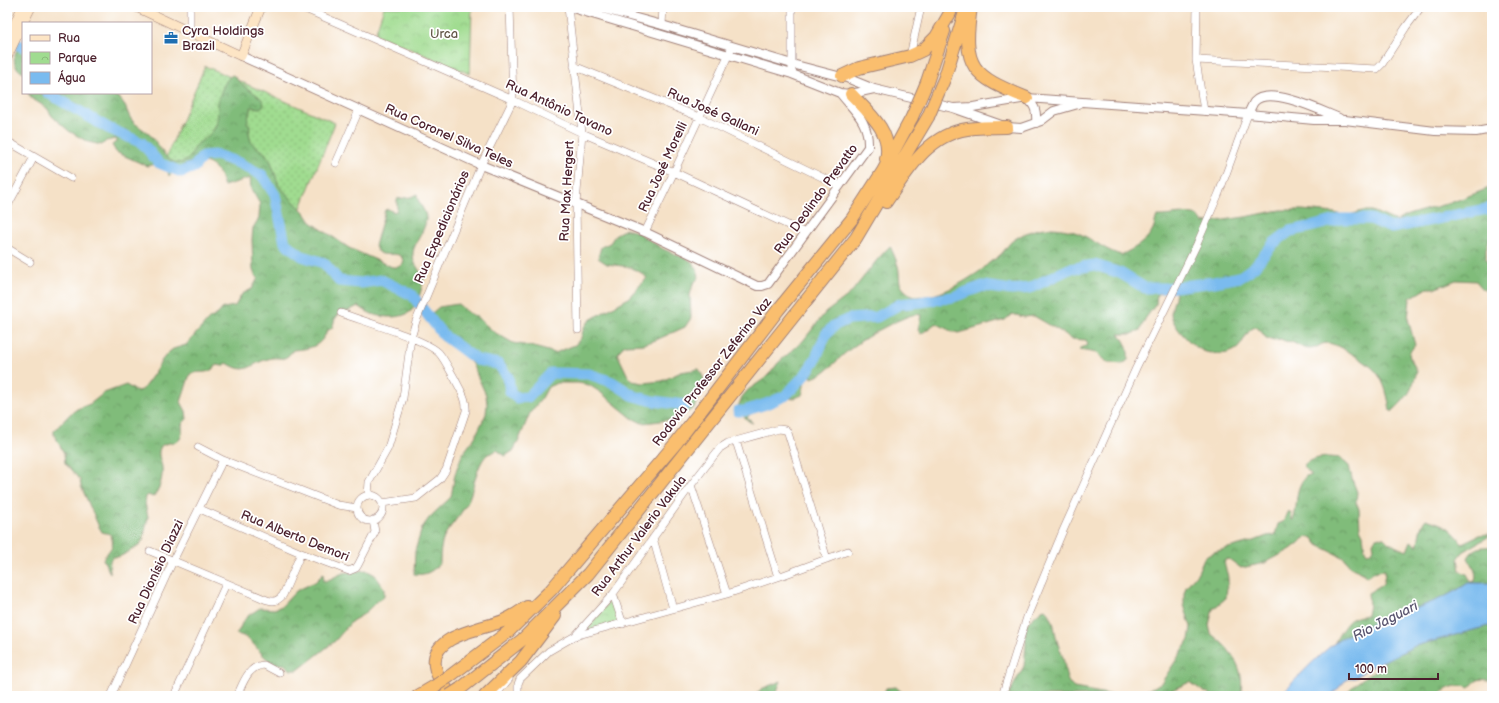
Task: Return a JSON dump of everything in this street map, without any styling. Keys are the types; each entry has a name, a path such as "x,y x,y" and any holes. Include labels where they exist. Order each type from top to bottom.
{"highway":[{"path":"485,696 521,661 588,574 856,238 928,116 945,77 966,7"},
{"path":"971,7 968,55 975,68 984,77 1005,89 1027,98"},
{"path":"843,77 859,68 910,56 923,50 931,44 950,10"},
{"name":"Rodovia Professor Zeferino Vaz","path":"418,696 450,676 508,632 551,590 676,443 778,310 852,219 883,171 912,117 927,82 950,10"},
{"path":"843,77 909,64 929,53 940,43"},
{"path":"842,93 885,133 887,154 883,171"},
{"path":"856,238 868,230 914,161 938,140 951,133 966,129 1007,127"},
{"path":"551,590 519,613 504,620 464,632 440,647 436,654 436,672 453,694 522,640 588,574"}],"main road":[{"path":"8,56 11,37 22,7"},
{"path":"24,22 31,7"},
{"name":"Rua Coronel Silva Teles","path":"136,7 241,56"},
{"path":"241,56 261,7"},
{"path":"11,37 22,24"}],"street":[{"path":"190,7 190,31"},
{"name":"Rua Antônio Tavano","path":"301,7 513,100 582,133 674,172 805,233"},
{"name":"Rua Expedicionários","path":"368,495 369,482 388,448 403,398 411,338 416,321 481,165 513,100 510,7"},
{"path":"568,7 792,74 842,93 874,89"},
{"name":"Rua Max Hergert","path":"568,7 582,133 576,204 578,330"},
{"path":"596,7 662,25 732,47 843,77 874,89 953,108 1007,127 1020,128 1041,121 1054,111 1084,102"},
{"path":"662,25 663,7"},
{"path":"792,7 792,74"},
{"path":"910,56 921,7"},
{"path":"1198,7 1196,60 1204,111"},
{"path":"1196,60 1377,69 1421,7"},
{"name":"Rua José Morelli","path":"645,232 732,47"},
{"name":"Rua Coronel Silva Teles","path":"241,56 481,165 645,232 754,285"},
{"name":"Rua José Gallani","path":"574,66 699,117 840,186"},
{"path":"842,93 834,84 835,80 843,77"},
{"name":"Rua Deolindo Prevatto","path":"754,285 762,286 768,284 868,147 869,138 867,129 842,93"},
{"path":"1002,696 1027,617 1059,540 1136,368 1197,244 1219,193 1248,114 1254,103 1258,99 1269,97 1287,98 1346,120"},
{"path":"1027,98 1036,106 1036,122"},
{"path":"953,108 973,107 1027,98 1314,120 1346,120 1435,131 1476,132 1492,129"},
{"path":"336,163 359,110"},
{"path":"7,141 71,178"},
{"path":"7,207 34,157"},
{"path":"7,248 30,262"},
{"path":"341,313 411,338 433,348 441,356 465,397 466,411 446,470 440,479 416,498 382,503"},
{"path":"778,577 736,441 779,429 786,430 827,559"},
{"name":"Rua Arthur Valerio Vakula","path":"575,636 613,594 720,448 728,443 736,441"},
{"path":"198,448 223,460 338,505 357,508"},
{"name":"Rua Dionísio Diazzi","path":"112,696 173,561 223,460"},
{"path":"692,485 727,594"},
{"path":"368,495 379,498 382,503 382,514 374,520 368,521 362,518 357,508 362,498 368,495"},
{"name":"Rua Alberto Demori","path":"200,509 301,553 345,570 352,570 358,565 375,532 374,520"},
{"path":"653,538 674,609"},
{"path":"150,551 226,584 273,602 279,600 283,595 301,553"},
{"path":"518,696 518,684 520,679 549,650 575,636 623,624 727,594 848,552"},
{"path":"174,696 226,584"},
{"path":"613,594 623,624"},
{"path":"495,696 508,681 521,661"},
{"path":"237,696 250,671 254,667 264,664 279,673"}],"green space":[{"name":"Urca","path":"384,7 472,7 470,74 375,34"},
{"path":"22,42 22,72 14,62 17,49"},
{"path":"205,66 335,123 288,240 265,174 202,152 192,163 182,170 165,160"},
{"path":"233,75 263,102 264,105 260,108 251,107 247,123 250,125 249,133 251,142 265,153 271,162 279,186 305,213 311,222 349,248 392,267 399,267 402,265 404,262 401,256 379,253 375,246 385,210 388,209 395,212 397,209 397,199 411,197 417,194 417,198 425,213 426,220 414,248 413,257 424,279 416,304 407,314 398,317 381,316 370,313 358,306 344,313 341,311 335,319 332,328 327,331 318,344 309,348 293,350 287,357 268,359 244,369 234,367 227,363 223,366 216,365 207,372 190,374 181,402 186,411 187,419 182,424 182,434 179,440 164,444 160,448 159,453 162,475 158,490 153,497 148,495 146,497 145,503 148,517 143,540 139,545 123,555 113,557 111,559 110,573 103,559 110,550 112,538 110,534 102,532 99,527 81,486 80,480 65,463 64,453 54,435 54,431 69,415 77,409 90,404 104,393 126,385 136,391 142,390 168,353 173,349 186,345 209,319 218,314 223,308 235,306 242,294 252,289 258,278 253,270 252,239 253,228 259,218 260,204 251,189 250,178 224,186 216,169 210,164 198,161 179,167 169,176 167,167 164,164 161,163 147,166 116,152 112,145 116,142 116,139 106,141 102,145 88,142 69,131 52,116 47,108 31,98 29,94 113,95 123,102 133,121 152,137 164,154 168,158 178,163 189,159 194,148 213,130 217,121 218,103 221,91 225,82 230,76"},
{"path":"1492,187 1492,232 1486,249 1486,259 1492,271 1492,296 1476,281 1456,280 1436,288 1427,288 1410,298 1408,319 1415,345 1409,353 1417,371 1408,394 1392,412 1390,410 1384,386 1374,369 1346,350 1332,344 1325,343 1312,349 1306,348 1281,339 1274,340 1266,338 1260,330 1255,327 1248,332 1240,346 1233,351 1223,354 1216,354 1201,350 1190,342 1175,325 1171,312 1176,293 1172,290 1157,294 1156,304 1145,319 1140,330 1132,334 1119,334 1124,340 1128,352 1128,360 1123,364 1109,363 1096,353 1080,350 1079,349 1088,345 1086,340 1071,339 1034,316 1024,317 1012,314 1005,320 959,333 951,331 936,323 921,334 918,330 921,315 915,315 897,321 866,338 818,376 812,378 810,370 807,369 802,395 795,398 778,399 749,415 747,418 753,423 746,419 738,407 742,397 748,390 764,379 778,363 803,341 825,313 850,294 890,246 898,266 902,287 909,294 929,296 952,288 963,282 998,257 1011,242 1024,234 1038,229 1057,228 1077,233 1108,250 1121,255 1135,248 1147,238 1153,229 1157,216 1193,214 1196,215 1203,223 1281,210 1335,213 1347,216 1362,211 1372,211 1396,221 1411,214 1453,202"},
{"path":"626,229 637,232 663,249 691,261 697,268 699,277 693,284 690,295 691,318 685,327 644,344 625,345 617,353 632,381 643,383 662,381 681,372 699,369 704,379 703,389 694,408 676,419 642,423 632,418 589,385 578,383 557,383 548,387 542,398 530,413 513,451 505,456 497,450 488,454 484,458 466,505 448,530 442,542 440,563 429,572 414,574 415,551 422,528 429,518 451,497 455,474 462,455 475,437 486,414 487,404 486,395 472,364 460,350 441,340 435,331 432,313 439,307 458,304 467,312 477,317 494,332 513,343 555,353 575,345 581,338 584,327 590,320 627,299 647,278 640,272 630,267 607,264 598,258 601,247 610,243 616,234"},
{"path":"1328,457 1340,458 1349,466 1357,492 1356,503 1359,509 1360,529 1367,553 1374,549 1373,543 1375,539 1380,537 1407,551 1411,541 1418,545 1421,528 1426,519 1447,527 1462,543 1479,535 1489,534 1488,537 1463,552 1458,559 1460,571 1467,574 1471,582 1475,581 1475,572 1468,558 1472,552 1478,548 1492,547 1492,587 1328,657 1334,643 1349,621 1367,615 1369,605 1368,593 1383,584 1385,570 1377,571 1366,577 1363,573 1352,568 1344,558 1318,545 1313,538 1309,537 1265,563 1241,568 1229,559 1225,560 1228,579 1226,598 1213,609 1209,625 1211,634 1225,646 1236,661 1241,678 1242,687 1240,696 1211,696 1209,693 1204,692 1190,682 1158,696 1118,696 1138,694 1162,682 1189,640 1191,627 1184,605 1184,593 1186,587 1198,572 1204,558 1214,552 1275,535 1278,524 1283,522 1289,511 1293,520 1299,487 1306,476 1312,475 1304,468 1304,465 1312,460"},
{"path":"366,570 375,575 384,588 383,598 377,601 364,614 352,621 335,641 298,670 291,670 284,664 276,664 270,661 250,640 236,634 243,621 249,615 260,608 274,609 282,606 296,591 315,582 323,574 324,581 326,581 343,573"},
{"path":"612,598 620,622 585,632"},
{"path":"1045,609 1051,616 1058,644 1064,660 1066,676 1071,685 1074,688 1118,696 1008,696 1024,666 1026,644 1025,628 1027,623"},
{"path":"1492,618 1492,681 1484,679 1479,680 1469,688 1454,686 1440,694 1441,696 1343,696 1362,679 1385,666 1383,659 1395,650"},
{"path":"781,681 775,696 755,696 761,689"},
{"path":"896,687 906,696 883,696 886,688"}],"water":[{"name":"Rio Jaguari","path":"1468,583 1492,583 1492,625 1415,646 1367,669 1355,678 1347,679 1331,696 1279,696 1320,655 1347,635 1439,599"}],"waterway":[{"path":"7,40 22,47"},
{"path":"50,94 108,128 142,143 159,163 181,172 194,167 203,156 216,155 239,163 262,175 275,195 285,243 302,256 324,263 339,281 361,283 381,280 412,295 443,335 477,360 498,364 508,377 510,392 517,398 528,397 551,373 589,374 612,382 634,396 653,401 685,405"},
{"path":"738,411 744,411 766,404 785,396 805,375 815,360 826,334 835,325 849,319 877,317 900,304 953,297 983,286 1012,290 1030,288 1069,269 1095,265 1120,273 1145,288 1167,288 1214,282 1240,277 1254,267 1274,243 1290,231 1341,219 1371,219 1391,228 1492,208"}],"place":[{"name":"Cyra Holdings Brazil","path":"171,38"}]}
